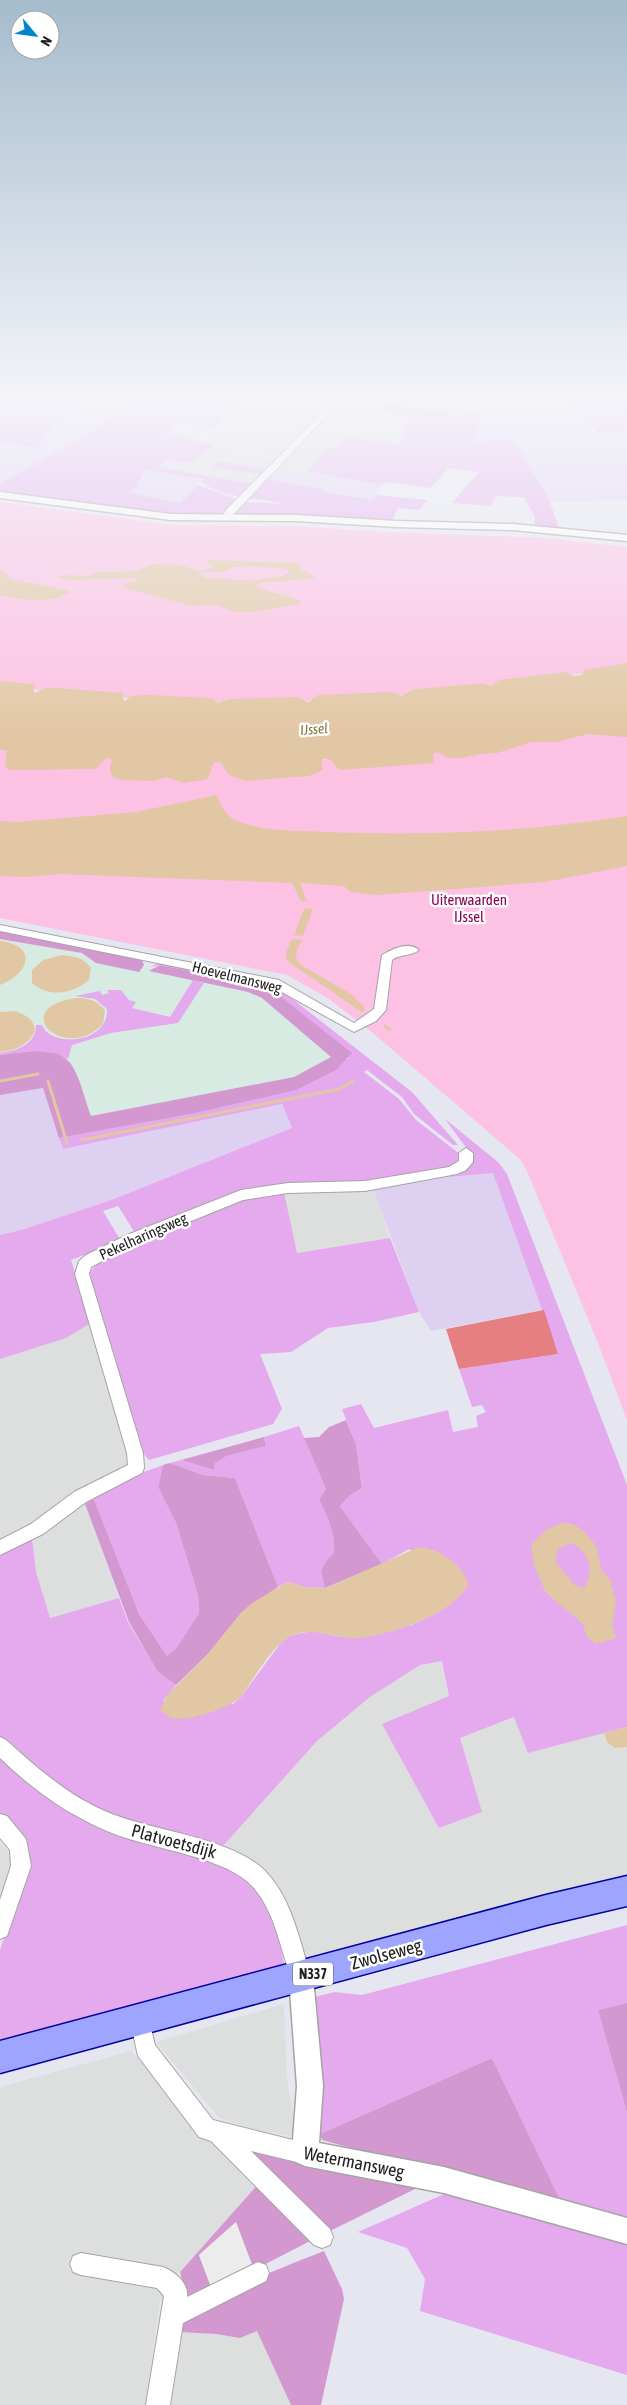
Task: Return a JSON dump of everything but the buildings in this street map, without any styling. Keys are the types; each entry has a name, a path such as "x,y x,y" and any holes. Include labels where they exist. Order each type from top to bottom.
{"main road":[{"name":"Zwolseweg","path":"0,2057 546,1910 627,1891"}],"street":[{"path":"128,511 171,517 297,518 396,524 513,527 627,538"},
{"path":"225,518 232,511"},
{"name":"Hoevelmansweg","path":"0,928 275,983 354,1028 372,1018 380,1010 386,958 397,951 413,950"},
{"name":"Pekelharingsweg","path":"0,1548 37,1529 80,1497 136,1468 135,1454 82,1274 84,1265 91,1259 132,1239 241,1195 288,1188 365,1186 452,1171 461,1167 466,1162 466,1153"},
{"name":"Platvoetsdijk","path":"0,1746 20,1766 64,1800 108,1822 186,1847 225,1855 238,1861 269,1892 284,1924 301,1977"},
{"path":"0,1823 19,1846 21,1866 0,1929"},
{"path":"301,1977 310,2086 305,2152"},
{"name":"Wetermansweg","path":"140,2020 145,2050 207,2129 305,2152 444,2180 627,2231"},
{"path":"218,2133 322,2238"},
{"path":"81,2264 163,2278 176,2292 158,2405"},
{"path":"171,2316 258,2273"}],"shaded area":[{"path":"145,511 224,511 219,515 183,516"},
{"path":"235,511 396,511 391,522 233,514"},
{"path":"532,511 553,511 559,529 534,526 535,517"},
{"path":"0,930 141,958 144,965 139,972 96,963 82,953 0,939"},
{"path":"0,935 152,968 267,986 348,1048 294,1077 91,1116 77,1075 0,1061"},
{"path":"161,962 277,987 412,1092 458,1145 453,1145 414,1114 402,1097 367,1070 364,1072 399,1099 416,1120 461,1155 463,1160 456,1167 403,1177 366,1181 352,1186 276,1186 135,1233 118,1206 103,1211 121,1241 71,1260 91,1323 66,1338 0,1359 0,1235 21,1230 114,1199 292,1128 282,1104 63,1149 59,1138 186,1115 349,1058 267,986 161,965 150,967"},
{"path":"160,965 267,986 352,1053 336,1070 296,1090 186,1115 59,1138 43,1088 0,1095 0,1055 41,1052 61,1056 68,1061 77,1075 91,1116 294,1077 331,1057 262,998 248,992 149,971"},
{"path":"193,980 204,983 178,1023 111,1033 72,1045 68,1059 49,1052 0,1055 0,1053 19,1048 29,1042 33,1037 36,1025 42,1025 47,1032 56,1037 67,1039 89,1036 99,1030 105,1021 107,1009 95,999 75,996 100,991 102,995 109,993 107,990 121,990 129,1000 136,1002 132,1008 170,1017"},
{"path":"43,1088 63,1149 282,1104 292,1129 114,1199 21,1230 0,1235 0,1095"},
{"path":"445,1119 498,1162 507,1174 627,1485 627,1727 528,1753 514,1717 460,1738 482,1812 439,1828 382,1724 449,1696 442,1661 420,1665 370,1697 317,1741 223,1846 177,1839 77,1802 0,1737 0,1553 32,1538 36,1572 50,1618 119,1598 128,1622 157,1671 176,1685 163,1701 233,1704 241,1697 280,1644 289,1636 312,1631 341,1637 412,1625 433,1615 466,1589 409,1549 382,1564 340,1506 349,1496 362,1488 356,1444 342,1409 361,1404 374,1428 448,1410 453,1432 478,1427 476,1416 486,1412 482,1405 472,1407 459,1369 558,1354 493,1173 448,1177 465,1167 470,1153"},
{"path":"493,1173 544,1310 431,1331 419,1312 373,1189 448,1177"},
{"path":"373,1189 390,1238 297,1253 284,1192"},
{"path":"284,1192 297,1253 390,1238 419,1312 374,1322 328,1328 291,1352 260,1354 282,1409 273,1424 149,1460 142,1452 125,1403 116,1360 92,1287 90,1272 100,1261 237,1199"},
{"path":"544,1310 558,1354 459,1369 446,1329"},
{"path":"91,1323 134,1457 128,1469 0,1545 0,1359 65,1338"},
{"path":"346,1420 356,1444 362,1488 349,1496 340,1506 382,1564 325,1588 321,1571 326,1561 334,1553 333,1538 328,1519 319,1500 326,1489 304,1438 319,1437 329,1427"},
{"path":"299,1426 326,1489 319,1500 331,1526 334,1539 334,1554 326,1561 321,1571 325,1588 305,1587 288,1582 278,1587 235,1478 203,1475 170,1463 181,1460 214,1470 215,1463 225,1456 266,1446 264,1437"},
{"path":"264,1437 266,1446 226,1456 215,1463 214,1470 181,1460"},
{"path":"170,1463 203,1475 235,1478 278,1587 242,1612 207,1655 176,1685 157,1671 129,1622 85,1504 94,1499 139,1614 167,1656 177,1647 199,1613 198,1595 176,1523 158,1487 163,1465"},
{"path":"163,1465 158,1487 176,1523 198,1595 199,1613 177,1647 167,1656 139,1614 94,1499 95,1496 136,1475"},
{"path":"85,1504 119,1598 50,1618 36,1572 32,1538"},
{"path":"442,1661 449,1696 382,1724 481,1812 460,1738 515,1717 528,1753 627,1727 627,1884 304,1966 260,1873 223,1846 317,1741 370,1697 420,1665"},
{"path":"0,1751 53,1795 216,1858 254,1881 275,1920 284,1963 280,1970 0,2048 0,1950 29,1862 0,1818"},
{"path":"0,1842 11,1855 13,1864 0,1902"},
{"path":"627,1925 627,2003 598,2010 627,2113 627,2224 563,2206 492,2058 320,2134 318,2057 309,1998 335,1992 362,1995"},
{"path":"627,2003 627,2113 598,2010"},
{"path":"284,2004 287,2079 297,2137 257,2130 219,2118 156,2042"},
{"path":"131,2051 199,2129 259,2183 181,2270 160,2301 145,2405 0,2405 0,2087"},
{"path":"492,2058 563,2206 322,2140 320,2134"},
{"path":"247,2146 423,2185 324,2234 257,2168"},
{"path":"259,2183 314,2239 254,2270 235,2223 199,2255 211,2287 183,2301 183,2283 180,2272"},
{"path":"451,2191 627,2245 627,2375 420,2311 425,2279 407,2248 358,2232"},
{"path":"236,2222 253,2267 211,2287 199,2255"},
{"path":"324,2251 342,2289 344,2299 321,2405 291,2405 257,2331 240,2338 216,2334 178,2332 203,2307 222,2296 244,2284"},
{"path":"257,2331 291,2405 167,2405 178,2332 216,2334 240,2338"}],"green space":[{"path":"0,511 69,511 172,525 290,526 546,538 627,547 627,667 469,688 310,701 155,700 0,686"},
{"name":"Uiterwaarden IJssel","path":"627,729 627,1420 598,1343 521,1160 373,1033 329,999 287,975 0,918 0,748 82,756 192,762 270,762 424,753"}],"water":[{"path":"207,560 296,563 301,565 299,568 317,578 260,583 256,586 299,600 301,604 252,612 234,612 216,605 193,606 124,588 125,584 138,580 135,578 71,580 58,577 62,575 87,576 100,572 135,571 154,564 181,565 199,571 212,568 212,565 207,563","holes":["251,566 288,569 289,572 285,575 256,581 205,578 199,572 224,572 234,567"]},
{"path":"0,570 7,574 10,579 71,591 46,600 27,600 0,595"},
{"name":"IJssel","path":"627,663 627,737 588,734 556,742 531,742 497,753 462,758 449,758 437,752 433,754 433,763 341,770 331,760 324,759 321,761 323,770 309,776 246,781 229,775 220,762 214,762 208,779 184,783 166,777 153,781 121,780 112,776 110,768 112,760 109,758 104,760 96,769 10,770 5,766 7,750 0,750 0,681 32,684 36,686 33,690 35,693 45,688 58,688 123,693 125,701 131,696 146,695 212,698 218,703 229,699 299,697 309,702 318,695 391,692 402,696 418,689 484,683 491,686 499,680 566,672 573,676 582,675 584,670"},
{"path":"217,795 224,810 237,821 258,827 291,831 362,833 476,832 552,826 627,816 627,866 545,882 376,895 351,892 344,886 300,883 307,902 301,901 292,883 58,874 30,877 0,876 0,821 17,822 136,812"},
{"path":"304,909 313,909 303,936 294,935"},
{"path":"292,939 302,940 296,956 301,965 351,994 366,1009 363,1012 360,1011 287,961 286,952"},
{"path":"0,941 20,948 25,954 26,960 18,974 0,985"},
{"path":"62,955 85,961 91,968 89,980 76,988 60,992 45,991 32,983 32,970 43,960"},
{"path":"76,998 89,999 99,1004 105,1011 103,1024 88,1035 73,1038 59,1036 49,1030 44,1021 46,1012 56,1004"},
{"path":"15,1011 29,1018 33,1023 35,1031 25,1044 0,1052 0,1012"},
{"path":"561,1523 573,1524 584,1531 596,1546 602,1571 610,1579 616,1601 612,1624 616,1638 596,1644 587,1637 583,1624 546,1593 534,1565 531,1544 546,1530","holes":["571,1543 583,1551 589,1562 589,1575 584,1588 574,1585 555,1561 558,1549"]},
{"path":"419,1547 442,1554 456,1564 465,1577 468,1584 461,1595 450,1605 404,1628 372,1636 350,1638 308,1632 291,1636 284,1640 270,1654 241,1697 228,1705 198,1716 180,1719 168,1716 160,1710 168,1694 207,1655 242,1612 252,1603 288,1582 305,1587 326,1588"},
{"path":"627,1727 627,1747 615,1748 607,1742 604,1733"}],"waterway":[{"path":"385,1026 390,1030"},
{"path":"0,1081 38,1074"},
{"path":"48,1081 67,1143"},
{"path":"82,1140 339,1089 353,1081"}]}
